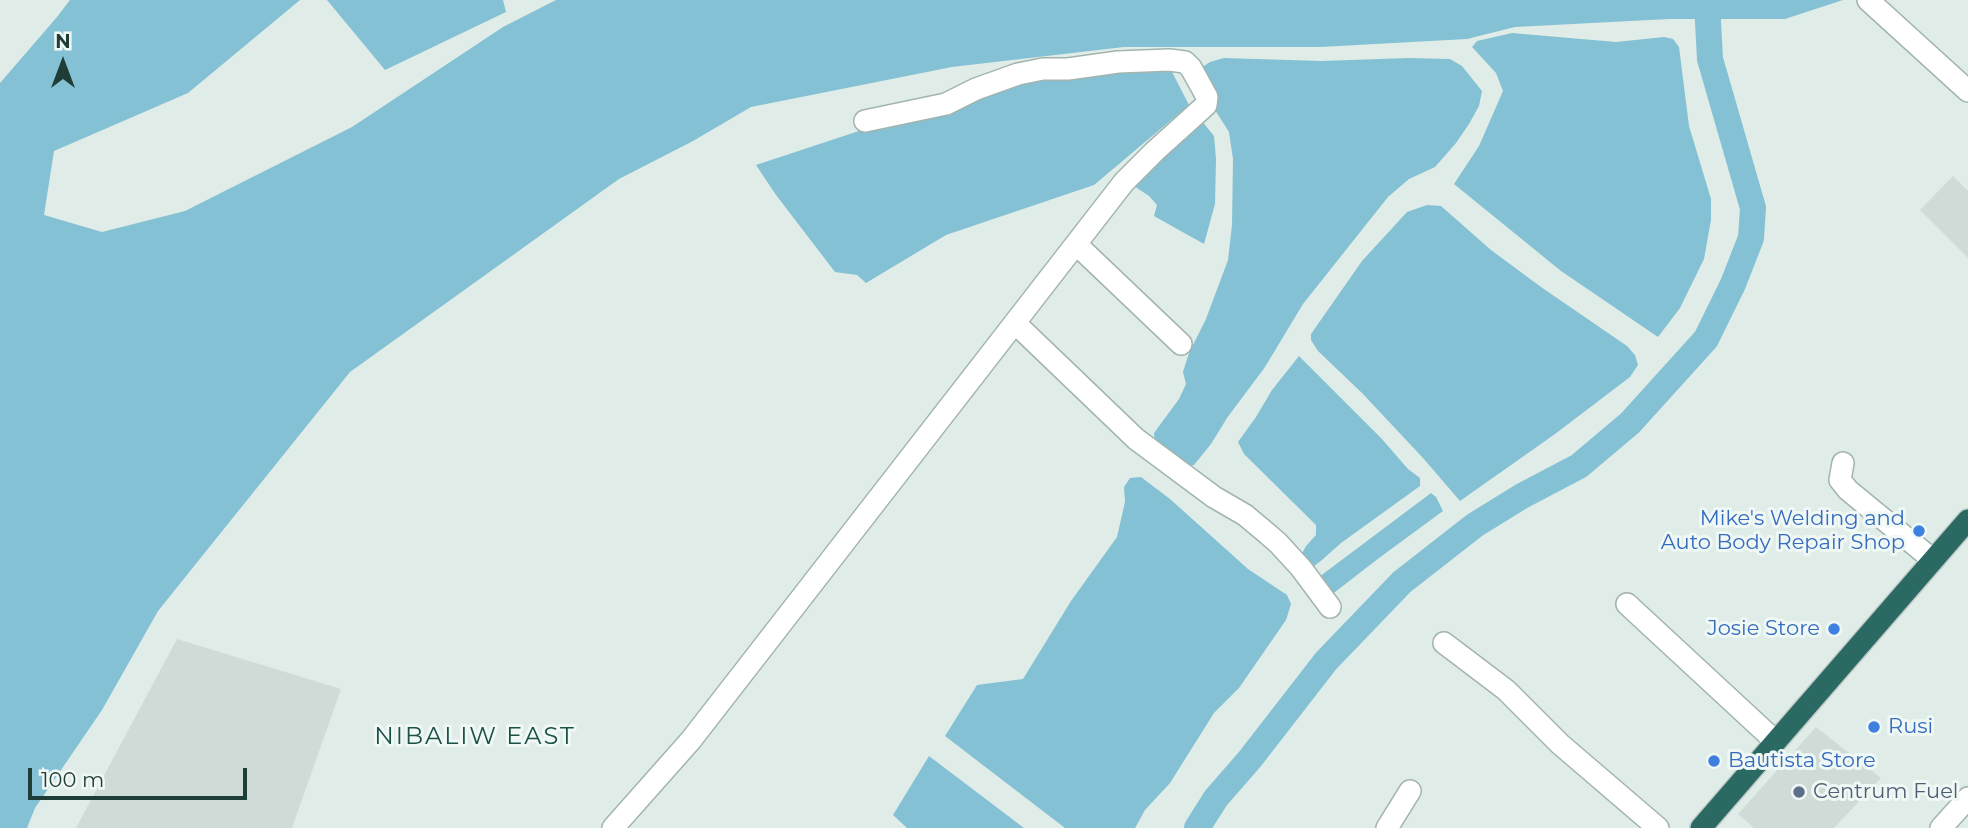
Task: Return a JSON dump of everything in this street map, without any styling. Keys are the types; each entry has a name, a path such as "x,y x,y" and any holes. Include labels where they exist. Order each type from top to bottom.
{"highway":[{"path":"1701,828 1968,520"}],"street":[{"path":"1869,1 1968,91"},
{"path":"613,828 691,740 1125,182 1206,104 1207,95 1185,62 1118,62 1018,74 976,89 946,104 865,121"},
{"path":"1076,244 1181,344"},
{"path":"1015,323 1136,439 1214,497 1245,515 1278,543 1330,607"},
{"path":"1843,463 1840,480 1847,490 1933,560"},
{"path":"1627,604 1775,741"},
{"path":"1444,643 1506,690 1560,744 1658,828"},
{"path":"1387,828 1410,791"},
{"path":"1941,828 1968,799"}],"shaded area":[{"path":"1953,176 1968,191 1968,258 1920,210"},
{"path":"177,639 341,689 292,828 76,828"},
{"path":"1816,727 1881,778 1834,828 1754,828 1738,814"}],"water":[{"path":"70,0 300,0 188,93 54,151 44,215 102,232 185,211 352,127 503,27 556,0 1843,0 1785,19 1669,19 1515,27 1467,39 1320,47 1124,47 952,67 751,107 619,179 350,372 158,611 102,710 35,808 27,828 0,828 0,83"},
{"path":"327,0 503,0 506,12 385,70"},
{"path":"1512,33 1616,42 1664,37 1673,39 1679,47 1689,126 1711,199 1711,220 1704,259 1680,308 1658,337 1561,271 1454,184 1479,146 1503,91 1496,73 1472,47 1477,41"},
{"path":"1224,58 1322,61 1450,59 1462,66 1482,91 1479,106 1456,143 1435,167 1409,179 1388,197 1303,304 1265,367 1211,444 1194,465 1181,468 1155,446 1154,433 1179,399 1186,384 1183,372 1189,353 1206,319 1228,260 1232,225 1233,159 1229,132 1192,74 1210,62"},
{"path":"1170,68 1189,105 1094,185 946,235 866,283 857,275 835,272 756,165 871,127 1042,76"},
{"path":"1197,115 1214,136 1216,159 1215,204 1204,244 1154,216 1157,205 1128,182"},
{"path":"1427,205 1441,206 1491,250 1627,346 1635,355 1638,365 1630,377 1460,501 1362,393 1318,351 1311,340 1311,334 1362,261 1407,212"},
{"path":"1299,356 1408,469 1420,478 1420,486 1341,543 1309,570 1299,559 1316,535 1316,525 1244,454 1238,442 1272,390"},
{"path":"1141,477 1170,499 1248,569 1287,595 1291,604 1286,620 1239,688 1214,713 1170,783 1145,810 1135,828 1065,828 945,736 977,685 1023,679 1071,601 1117,537 1125,502 1124,487 1130,478"},
{"path":"1431,493 1443,511 1326,599 1307,586"},
{"path":"929,756 1024,828 907,828 893,815"}],"waterway":[{"path":"1197,828 1216,798 1326,661 1402,582 1475,525 1579,466 1630,423 1706,339 1733,284 1751,238 1753,208 1710,59 1707,3"}],"place":[{"name":"Mike's Welding and Auto Body Repair Shop","path":"1919,531"},
{"name":"Josie Store","path":"1834,629"},
{"name":"Rusi","path":"1874,727"},
{"name":"Bautista Store","path":"1714,761"},
{"name":"Centrum Fuel","path":"1799,792"}],"district":[{"name":"NIBALIW EAST","path":"475,737"}]}
